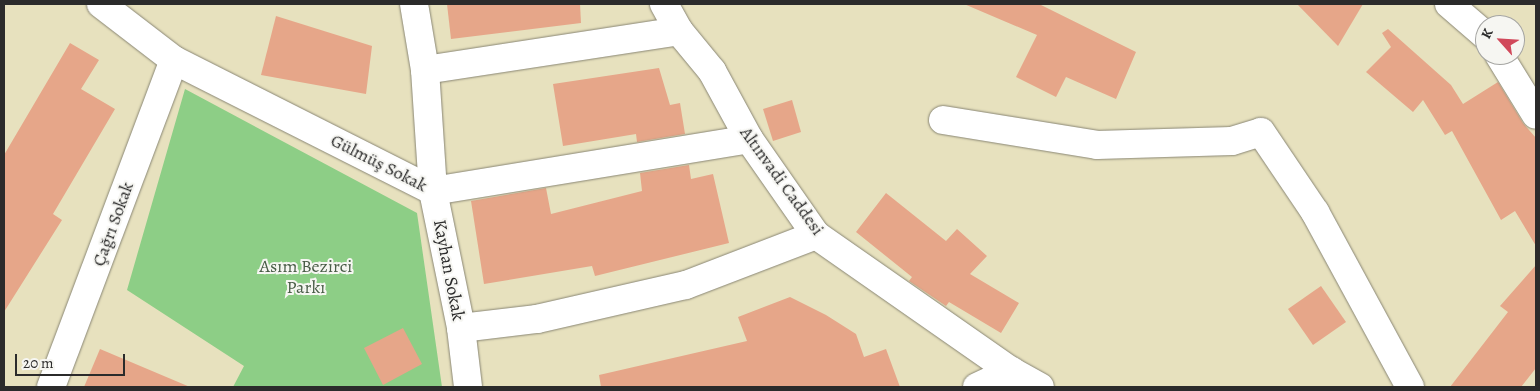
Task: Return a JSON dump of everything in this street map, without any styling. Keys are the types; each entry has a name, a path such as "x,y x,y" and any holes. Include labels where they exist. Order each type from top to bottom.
{"street":[{"name":"Gülmüş Sokak","path":"101,4 174,60 433,191 749,139"},
{"name":"Kayhan Sokak","path":"414,4 425,70 433,191 461,328 468,387"},
{"name":"Altınvadi Caddesi","path":"664,4 679,32 712,71 749,139 816,235 1012,371 1040,387"},
{"path":"1449,4 1475,26"},
{"path":"425,70 679,32"},
{"name":"Çağrı Sokak","path":"51,387 174,60"},
{"path":"1505,65 1536,115"},
{"path":"943,120 1097,145 1232,141 1261,132 1315,212 1410,387"},
{"path":"461,328 536,319 686,285 816,235"},
{"path":"977,387 1012,371"}],"green space":[{"name":"Asım Bezirci Parkı","path":"185,89 417,213 442,387 233,387 244,366 127,290"}],"building":[{"path":"447,4 580,4 581,23 451,39"},
{"path":"964,4 1039,4 1136,52 1116,99 1066,77 1056,97 1016,77 1037,35"},
{"path":"1297,4 1363,4 1338,46"},
{"path":"276,16 372,46 366,94 261,75"},
{"path":"1388,29 1451,85 1463,104 1498,82 1523,123 1536,138 1536,246 1515,211 1501,220 1452,131 1445,135 1423,100 1413,112 1366,72 1391,47 1382,33"},
{"path":"70,43 99,60 81,89 115,109 53,214 62,220 4,312 4,155"},
{"path":"659,68 670,105 680,103 685,134 637,142 636,134 563,146 553,84"},
{"path":"792,100 801,132 773,141 763,109"},
{"path":"689,165 691,179 713,174 729,243 595,276 592,266 484,284 471,201 546,188 551,214 642,191 640,173"},
{"path":"886,193 946,241 957,229 987,256 970,274 1019,303 1001,333 949,302 946,306 909,281 912,277 856,232"},
{"path":"1536,265 1536,368 1521,387 1450,387 1508,312 1500,306"},
{"path":"1321,286 1346,322 1313,345 1288,309"},
{"path":"790,297 826,315 856,334 864,357 886,349 900,387 601,387 599,375 747,341 738,317"},
{"path":"403,328 422,364 383,385 364,348"},
{"path":"100,349 190,387 84,387"}]}
